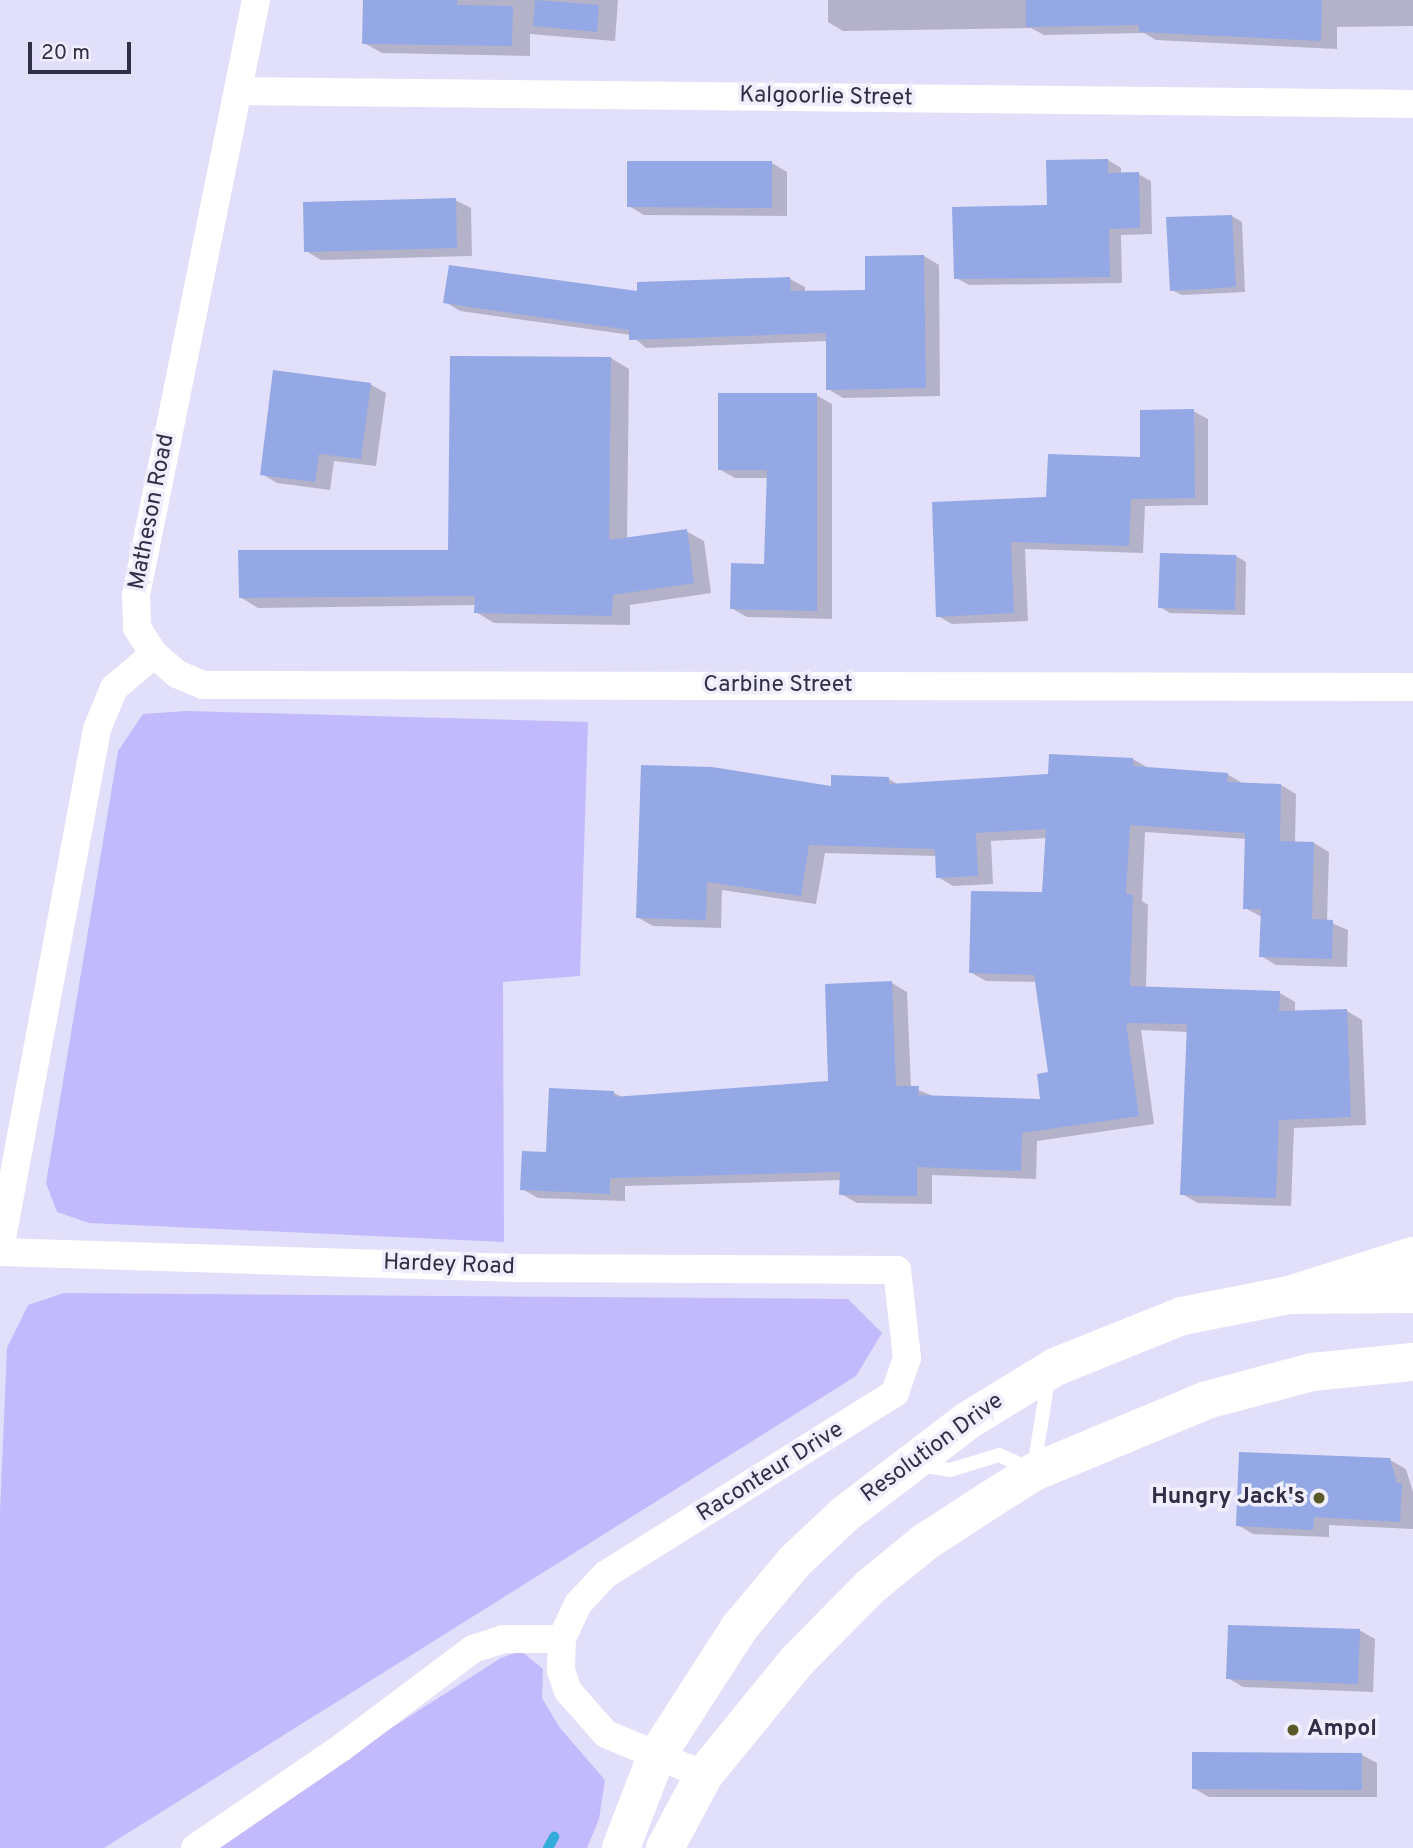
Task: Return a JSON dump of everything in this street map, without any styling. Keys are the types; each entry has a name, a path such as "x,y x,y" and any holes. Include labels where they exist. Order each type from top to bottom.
{"main road":[{"path":"1289,1295 1413,1256"},
{"name":"Resolution Drive","path":"621,1848 656,1757 703,1678 777,1582 845,1514 908,1463 1055,1367 1182,1316 1289,1295 1413,1294"},
{"path":"665,1848 704,1775 778,1681 870,1587 925,1542 1034,1472 1149,1421 1259,1384 1312,1372 1413,1362"}],"street":[{"name":"Matheson Road","path":"154,654 137,628 136,595 256,0"},
{"name":"Kalgoorlie Street","path":"238,91 1413,104"},
{"name":"Carbine Street","path":"154,654 177,674 203,685 1413,687"},
{"path":"0,1250 97,729 114,688 154,654"},
{"name":"Hardey Road","path":"0,1250 515,1268 897,1270"},
{"name":"Raconteur Drive","path":"704,1775 606,1734 568,1692 562,1670 562,1639 578,1604 605,1576 895,1393 907,1358 897,1270"},
{"path":"195,1848 341,1748 473,1649 503,1639 562,1639"}],"lane":[{"path":"908,1463 950,1470 999,1455 1034,1472 1043,1391 1055,1367"}],"shaded area":[{"path":"186,711 588,722 580,976 503,982 504,1242 89,1223 57,1212 46,1183 118,751 143,714"},
{"path":"64,1293 848,1299 882,1333 856,1376 104,1848 0,1848 0,1512 7,1348 28,1305"},
{"path":"521,1651 543,1669 542,1698 560,1728 605,1780 599,1819 587,1848 203,1848 501,1658"}],"building":[{"path":"363,0 457,0 457,5 513,6 512,46 362,44"},
{"path":"535,0 599,5 597,32 533,26"},
{"path":"1026,0 1322,0 1321,41 1139,32 1139,25 1026,27"},
{"path":"1108,159 1108,173 1139,172 1140,228 1109,229 1110,277 954,279 952,207 1047,205 1046,160"},
{"path":"627,161 772,161 772,208 627,207"},
{"path":"456,198 457,248 304,252 303,202"},
{"path":"1232,215 1236,287 1170,291 1166,217"},
{"path":"924,255 926,388 826,390 826,333 629,340 629,330 443,303 449,265 637,291 637,282 790,277 791,291 865,290 865,256"},
{"path":"450,356 611,357 609,540 687,529 694,583 613,595 612,616 474,613 475,596 239,598 238,550 448,550"},
{"path":"273,370 371,383 361,459 319,454 315,482 260,475"},
{"path":"718,393 817,393 817,611 730,609 731,563 764,564 767,470 718,470"},
{"path":"1194,409 1195,498 1131,499 1129,546 1011,542 1014,613 936,617 932,502 1046,497 1048,454 1140,457 1140,410"},
{"path":"1160,553 1236,555 1235,610 1158,608"},
{"path":"1049,754 1133,758 1133,766 1228,773 1227,782 1281,784 1280,841 1314,842 1312,919 1333,920 1332,959 1259,957 1261,909 1243,909 1245,833 1130,825 1126,894 1133,895 1130,986 1280,991 1279,1011 1347,1009 1351,1117 1279,1120 1276,1198 1180,1195 1187,1024 1126,1023 1139,1116 1022,1133 1021,1171 917,1167 917,1196 839,1195 840,1172 610,1178 610,1194 520,1190 522,1151 546,1152 549,1088 614,1091 614,1097 828,1081 825,984 892,981 896,1086 919,1086 918,1095 1040,1099 1037,1074 1048,1072 1034,975 969,973 971,891 1042,892 1046,829 976,833 978,876 936,878 935,849 809,845 801,896 707,882 706,920 636,918 641,765 712,767 831,786 831,775 889,777 889,784 1048,774"},
{"name":"Hungry Jack's","path":"1239,1452 1390,1458 1397,1483 1402,1483 1400,1522 1314,1517 1313,1530 1236,1526"},
{"path":"1228,1625 1360,1629 1358,1684 1226,1679"},
{"path":"1192,1752 1362,1753 1362,1790 1192,1789"}],"waterway":[{"path":"548,1848 554,1837"}],"place":[{"name":"Hungry Jack's","path":"1319,1498"},
{"name":"Ampol","path":"1293,1730"}]}
